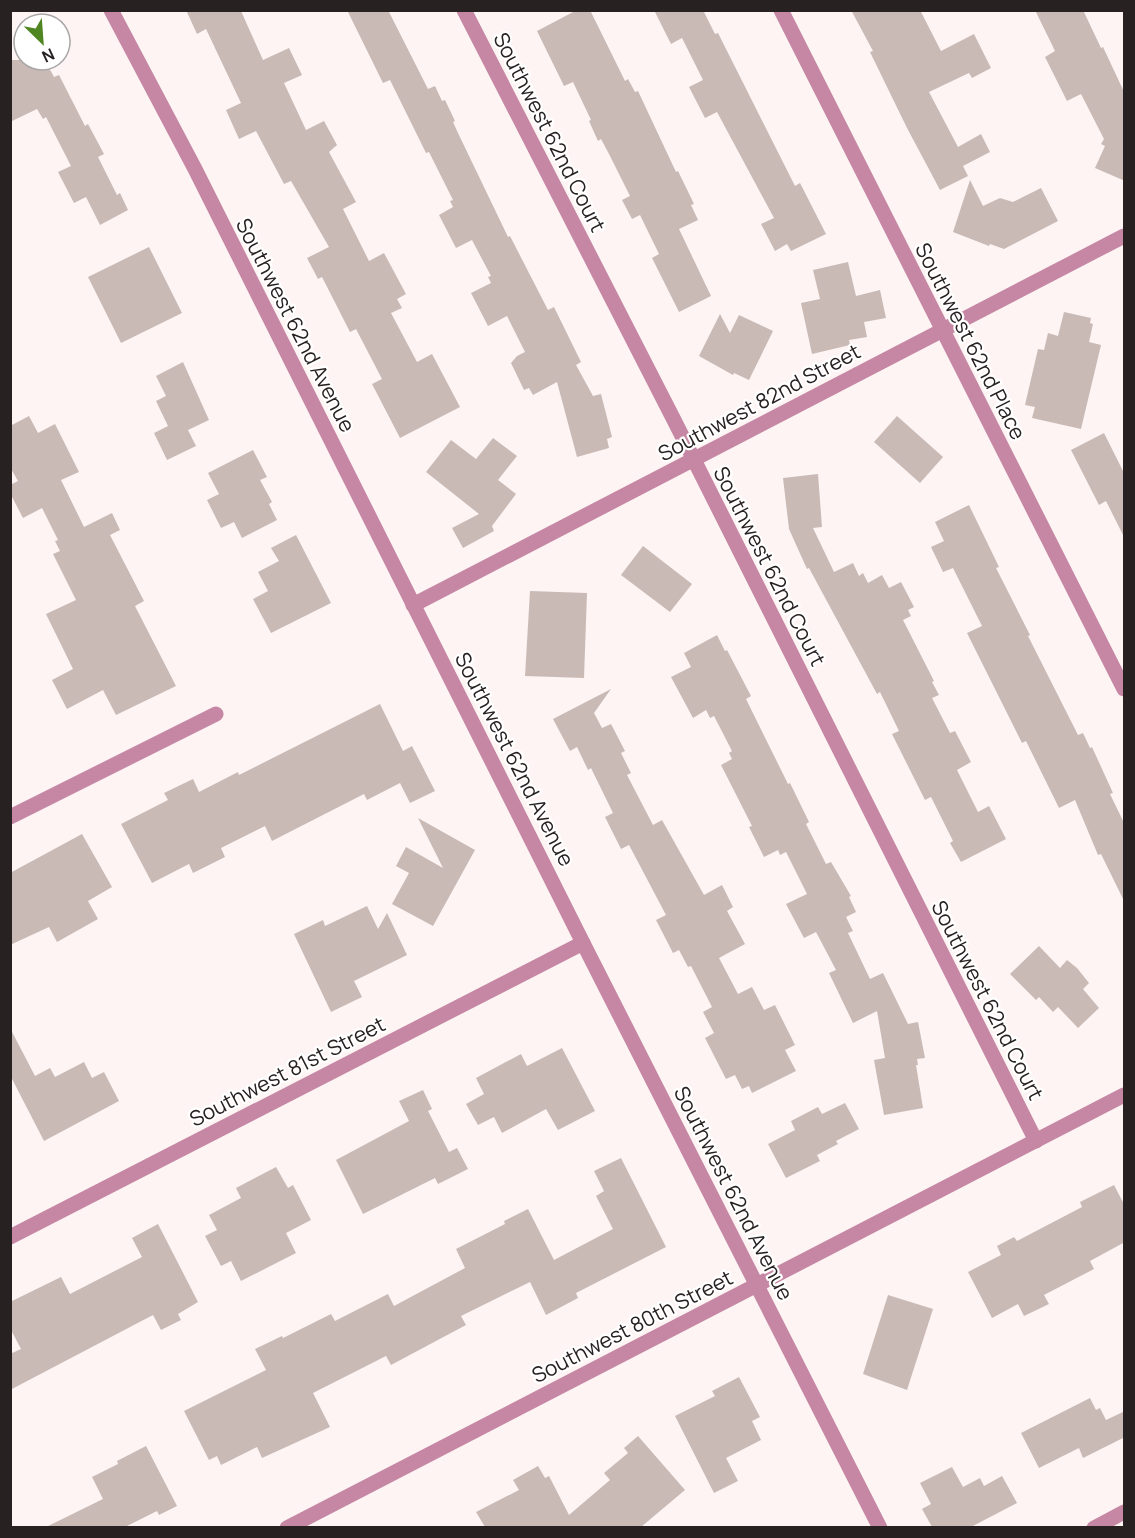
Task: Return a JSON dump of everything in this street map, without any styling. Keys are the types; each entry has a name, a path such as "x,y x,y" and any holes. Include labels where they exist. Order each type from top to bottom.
{"street":[{"name":"Southwest 62nd Avenue","path":"111,10 195,169 583,943 880,1527"},
{"name":"Southwest 62nd Court","path":"464,10 1036,1141"},
{"name":"Southwest 62nd Place","path":"781,10 1125,689"},
{"name":"Southwest 82nd Street","path":"413,605 1125,236"},
{"path":"10,817 216,714"},
{"name":"Southwest 81st Street","path":"10,1237 583,943"},
{"name":"Southwest 80th Street","path":"287,1527 1125,1095"},
{"path":"1094,1527 1125,1512"}],"building":[{"path":"186,10 242,10 263,60 289,48 302,75 284,83 306,130 324,121 337,145 329,152 356,202 343,209 369,261 384,253 406,294 397,299 402,308 391,313 417,362 432,354 460,407 400,438 372,384 382,379 356,329 350,332 322,277 318,279 307,258 329,247 291,181 284,184 256,131 239,139 226,110 241,103 206,29 197,34"},
{"path":"347,10 388,10 428,89 435,86 442,101 445,100 458,133 508,237 510,236 548,310 554,307 581,362 576,365 593,396 601,394 612,437 607,439 609,448 577,457 557,382 533,395 529,388 524,390 511,363 525,352 507,316 488,326 471,293 491,283 488,277 491,276 472,240 456,248 439,215 453,207 450,201 453,200 429,152 426,153 390,80 383,83"},
{"path":"577,10 590,10 625,81 628,79 635,92 638,91 676,172 678,171 694,204 691,205 698,220 679,229 711,296 679,312 652,258 659,254 640,215 632,219 622,200 630,196 601,139 598,141 573,82 564,86 537,31"},
{"path":"654,10 703,10 715,34 718,33 795,186 800,183 826,234 791,251 787,244 775,251 761,224 774,218 717,112 705,118 689,87 703,80 682,38 671,44"},
{"path":"851,10 920,10 941,51 974,34 991,68 972,78 969,73 929,92 958,147 981,134 990,152 963,166 968,176 940,190 907,128 870,52 873,51"},
{"path":"1035,10 1083,10 1101,48 1103,47 1125,94 1125,181 1095,168 1105,146 1101,144 1104,139 1081,94 1067,101 1045,57 1055,51"},
{"path":"10,60 12,60 12,72 51,72 54,77 59,75 85,126 88,124 104,154 98,157 117,195 120,193 128,210 100,225 86,197 74,203 58,172 71,166 46,117 43,119 37,109 10,122"},
{"path":"970,180 983,206 1000,198 1013,202 1041,188 1058,221 1004,249 990,244 989,246 953,232"},
{"path":"149,247 182,313 121,343 88,277"},
{"path":"848,262 856,296 880,290 886,318 864,322 867,337 849,340 850,345 812,354 801,303 820,299 813,270"},
{"path":"1064,312 1091,318 1090,323 1093,324 1089,342 1101,345 1081,429 1032,418 1035,407 1025,405 1038,349 1044,350 1048,333 1058,336"},
{"path":"720,314 730,333 739,315 773,331 749,380 734,373 733,375 699,356"},
{"path":"183,362 209,420 188,430 196,446 167,460 154,433 168,426 156,401 166,396 156,376"},
{"path":"29,416 38,433 55,424 79,472 61,480 84,527 112,513 120,530 110,535 144,601 135,606 176,686 116,715 103,690 67,709 52,680 73,669 46,614 76,600 53,554 60,551 55,541 58,540 42,508 23,518 10,493 10,485 18,481 10,467 10,426"},
{"path":"897,416 943,457 920,483 874,442"},
{"path":"1104,433 1125,475 1125,539 1106,501 1099,505 1071,450"},
{"path":"493,438 517,456 498,480 516,494 492,526 494,531 463,548 452,528 479,514 426,472 451,440 476,459"},
{"path":"253,450 267,477 260,480 272,502 269,504 277,520 242,538 234,522 221,528 207,500 219,494 208,473"},
{"path":"818,474 822,527 813,528 834,572 853,563 859,576 863,573 868,583 882,575 889,588 901,582 914,607 908,610 911,616 903,620 934,681 932,682 939,695 932,698 950,733 955,731 971,762 957,770 978,812 989,806 1006,839 961,862 950,843 953,841 931,797 925,800 892,734 899,731 880,692 877,694 809,568 807,569 789,529 783,478"},
{"path":"969,505 999,567 996,568 1030,635 1028,636 1078,735 1083,733 1090,748 1092,747 1113,793 1110,794 1125,825 1125,903 1101,854 1098,855 1075,800 1059,808 1026,741 1022,743 967,633 982,626 953,568 943,572 931,547 944,541 935,522"},
{"path":"296,535 331,603 271,633 253,599 268,591 258,572 279,561 271,548"},
{"path":"643,546 692,584 670,612 621,575"},
{"path":"530,591 587,593 584,678 525,676"},
{"path":"717,635 751,696 746,699 809,822 806,824 826,864 831,862 851,896 849,897 856,912 846,917 853,931 848,933 870,979 883,973 908,1024 918,1022 925,1058 917,1059 918,1065 916,1065 923,1108 884,1115 874,1060 885,1058 877,1011 853,1023 829,973 836,970 816,932 804,938 786,904 807,894 786,852 780,855 778,850 764,857 749,827 752,826 721,765 732,759 729,753 732,751 714,716 710,718 706,710 693,718 671,677 691,667 684,653"},
{"path":"611,689 594,713 602,728 611,724 625,751 621,753 631,773 627,775 653,825 662,820 704,895 722,885 733,907 727,911 745,944 719,958 738,994 752,987 764,1010 775,1005 795,1045 785,1050 796,1071 752,1093 749,1086 742,1089 735,1075 726,1079 705,1038 714,1033 703,1012 712,1007 691,966 688,967 679,950 673,953 656,920 666,915 629,845 621,849 605,817 613,813 591,768 588,770 577,747 570,751 553,719"},
{"path":"380,704 403,751 412,746 435,791 410,803 400,783 367,800 364,794 272,841 265,826 221,848 225,857 193,873 189,864 152,883 121,824 168,800 164,793 193,779 199,792 238,772 239,775"},
{"path":"418,818 475,850 433,926 392,904 409,873 396,866 406,847 443,868"},
{"path":"82,834 112,887 88,901 98,919 57,942 49,927 10,945 10,873"},
{"path":"367,906 378,929 387,913 407,955 354,981 362,997 331,1012 294,934 323,920 325,926"},
{"path":"1039,946 1060,968 1067,960 1089,983 1083,989 1099,1008 1078,1028 1058,1007 1053,1012 1039,997 1036,1000 1010,974"},
{"path":"10,1028 35,1076 50,1068 55,1077 84,1062 92,1078 104,1072 119,1101 44,1141 10,1075"},
{"path":"562,1048 595,1111 558,1130 546,1109 502,1133 494,1117 478,1125 466,1104 484,1094 476,1078 521,1054 527,1066"},
{"path":"423,1090 432,1109 428,1111 449,1152 457,1148 468,1169 438,1184 435,1178 363,1214 336,1160 409,1121 399,1101"},
{"path":"845,1103 859,1129 836,1141 838,1144 817,1155 820,1161 786,1178 768,1144 795,1130 791,1121 818,1107 822,1114"},
{"path":"621,1158 666,1247 576,1293 578,1298 546,1315 530,1282 461,1316 466,1325 391,1365 386,1356 313,1393 330,1427 262,1458 257,1447 221,1465 217,1456 209,1460 184,1411 266,1370 255,1349 331,1314 335,1321 388,1294 394,1306 465,1268 456,1249 505,1224 504,1221 528,1209 554,1260 613,1229 596,1196 604,1191 594,1171"},
{"path":"276,1167 288,1188 293,1185 311,1220 286,1233 296,1253 241,1281 231,1261 221,1266 205,1236 217,1230 209,1215 241,1198 236,1188"},
{"path":"1114,1185 1125,1206 1125,1242 1090,1261 1094,1269 1044,1295 1049,1304 1024,1316 1018,1304 992,1318 968,1272 1001,1255 997,1246 1014,1237 1017,1241 1082,1207 1080,1202"},
{"path":"158,1224 198,1302 178,1314 181,1320 161,1330 153,1315 10,1390 10,1354 21,1349 10,1328 10,1302 61,1277 70,1294 142,1257 132,1238"},
{"path":"888,1295 933,1309 907,1390 863,1374"},
{"path":"739,1377 760,1417 752,1421 761,1440 726,1458 738,1481 714,1493 675,1416 715,1396 712,1391"},
{"path":"1090,1398 1096,1410 1100,1408 1106,1420 1125,1411 1125,1437 1083,1458 1079,1448 1039,1468 1021,1433"},
{"path":"638,1436 685,1490 641,1527 485,1527 476,1512 519,1490 513,1480 538,1466 545,1478 549,1476 569,1515 610,1480 604,1473 628,1453 624,1448"},
{"path":"146,1446 177,1506 159,1515 157,1511 125,1527 46,1527 103,1499 92,1477"},
{"path":"952,1467 963,1487 980,1478 984,1486 1002,1476 1017,1503 971,1527 932,1527 922,1509 931,1504 920,1483"}]}
